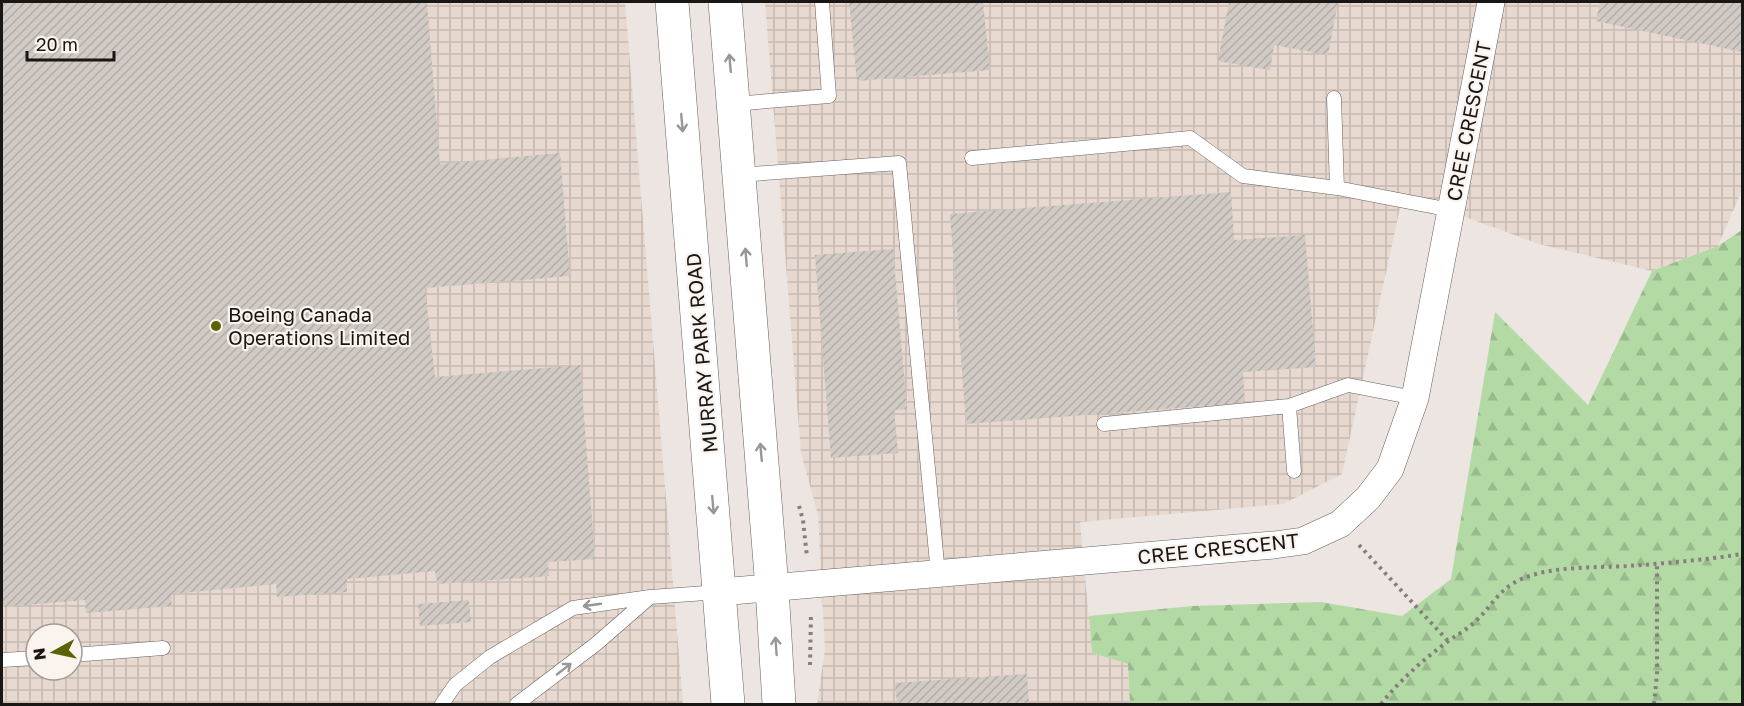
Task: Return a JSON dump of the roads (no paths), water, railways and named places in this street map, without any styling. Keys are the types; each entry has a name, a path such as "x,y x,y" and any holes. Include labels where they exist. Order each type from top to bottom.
{"street":[{"name":"MURRAY PARK ROAD","path":"672,2 728,705"},
{"path":"725,2 780,705"},
{"name":"CREE CRESCENT","path":"720,592 1274,545 1303,541 1340,524 1368,498 1390,469 1415,398 1491,2"}],"lane":[{"path":"733,105 829,96 822,2"},
{"path":"1334,98 1338,188"},
{"path":"972,158 1190,138 1243,176 1338,188 1451,210"},
{"path":"739,175 898,163 938,574"},
{"path":"1104,424 1289,406 1348,385 1415,398"},
{"path":"1289,406 1294,471"},
{"path":"442,705 455,685 490,657 573,608 650,597 720,592"},
{"path":"517,705 596,644 650,597"},
{"path":"84,654 163,648"},
{"path":"2,660 24,659"}],"place":[{"name":"Boeing Canada Operations Limited","path":"216,326"}]}
